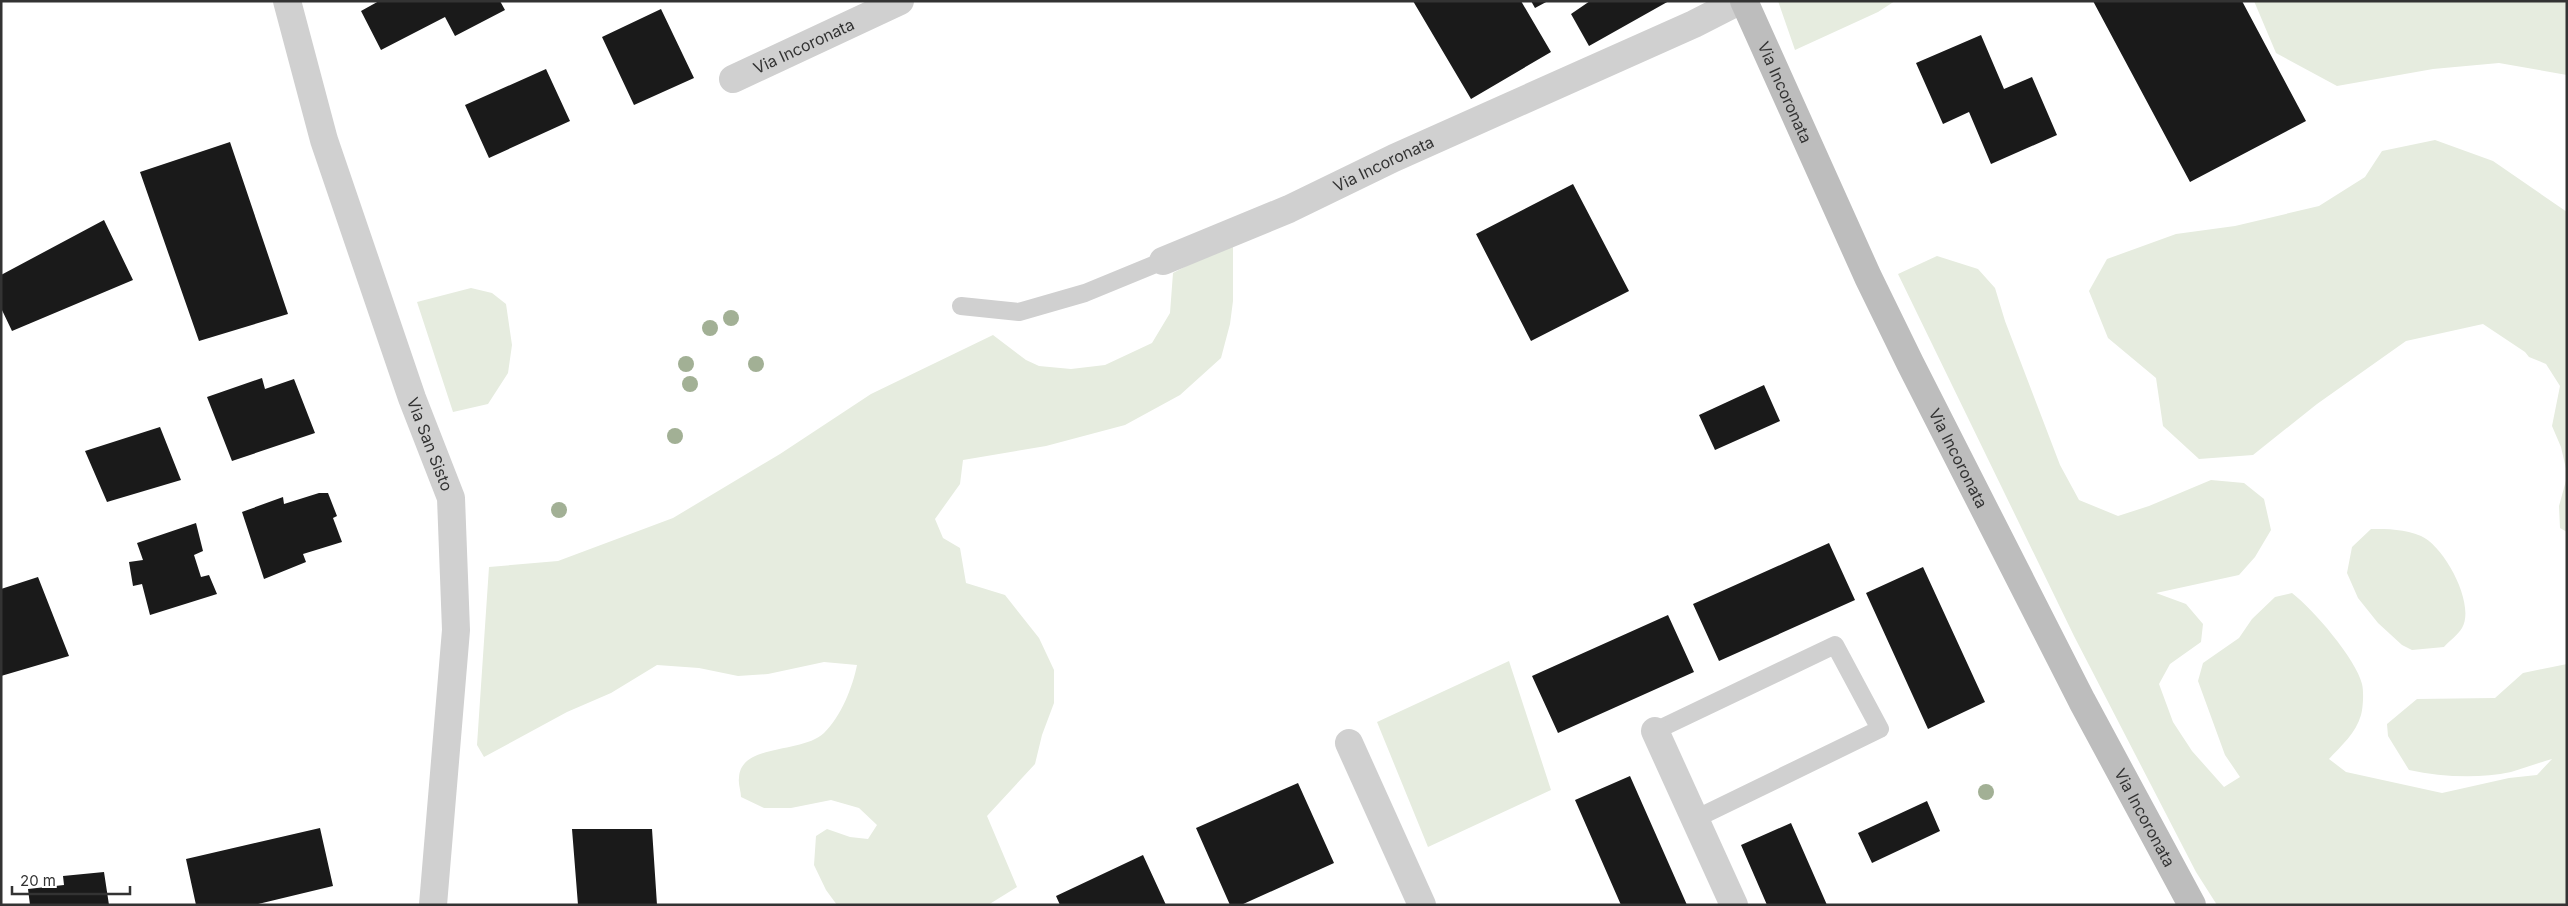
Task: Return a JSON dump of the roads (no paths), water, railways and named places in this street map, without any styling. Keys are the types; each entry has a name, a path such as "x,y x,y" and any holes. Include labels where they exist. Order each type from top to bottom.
{"main road":[{"name":"Via Incoronata","path":"1744,1 1868,277 2186,903"}],"street":[{"name":"Via San Sisto","path":"287,1 324,140 412,398 451,498 456,630 433,905"},
{"name":"Via Incoronata","path":"733,79 900,1"},
{"name":"Via Incoronata","path":"1163,261 1289,209 1394,158 1676,32 1739,1"},
{"path":"1655,731 1734,905"},
{"path":"1349,743 1422,905"}],"lane":[{"path":"961,306 1020,312 1085,293 1163,261"},
{"path":"1655,731 1835,646 1880,729 1695,819"}]}
